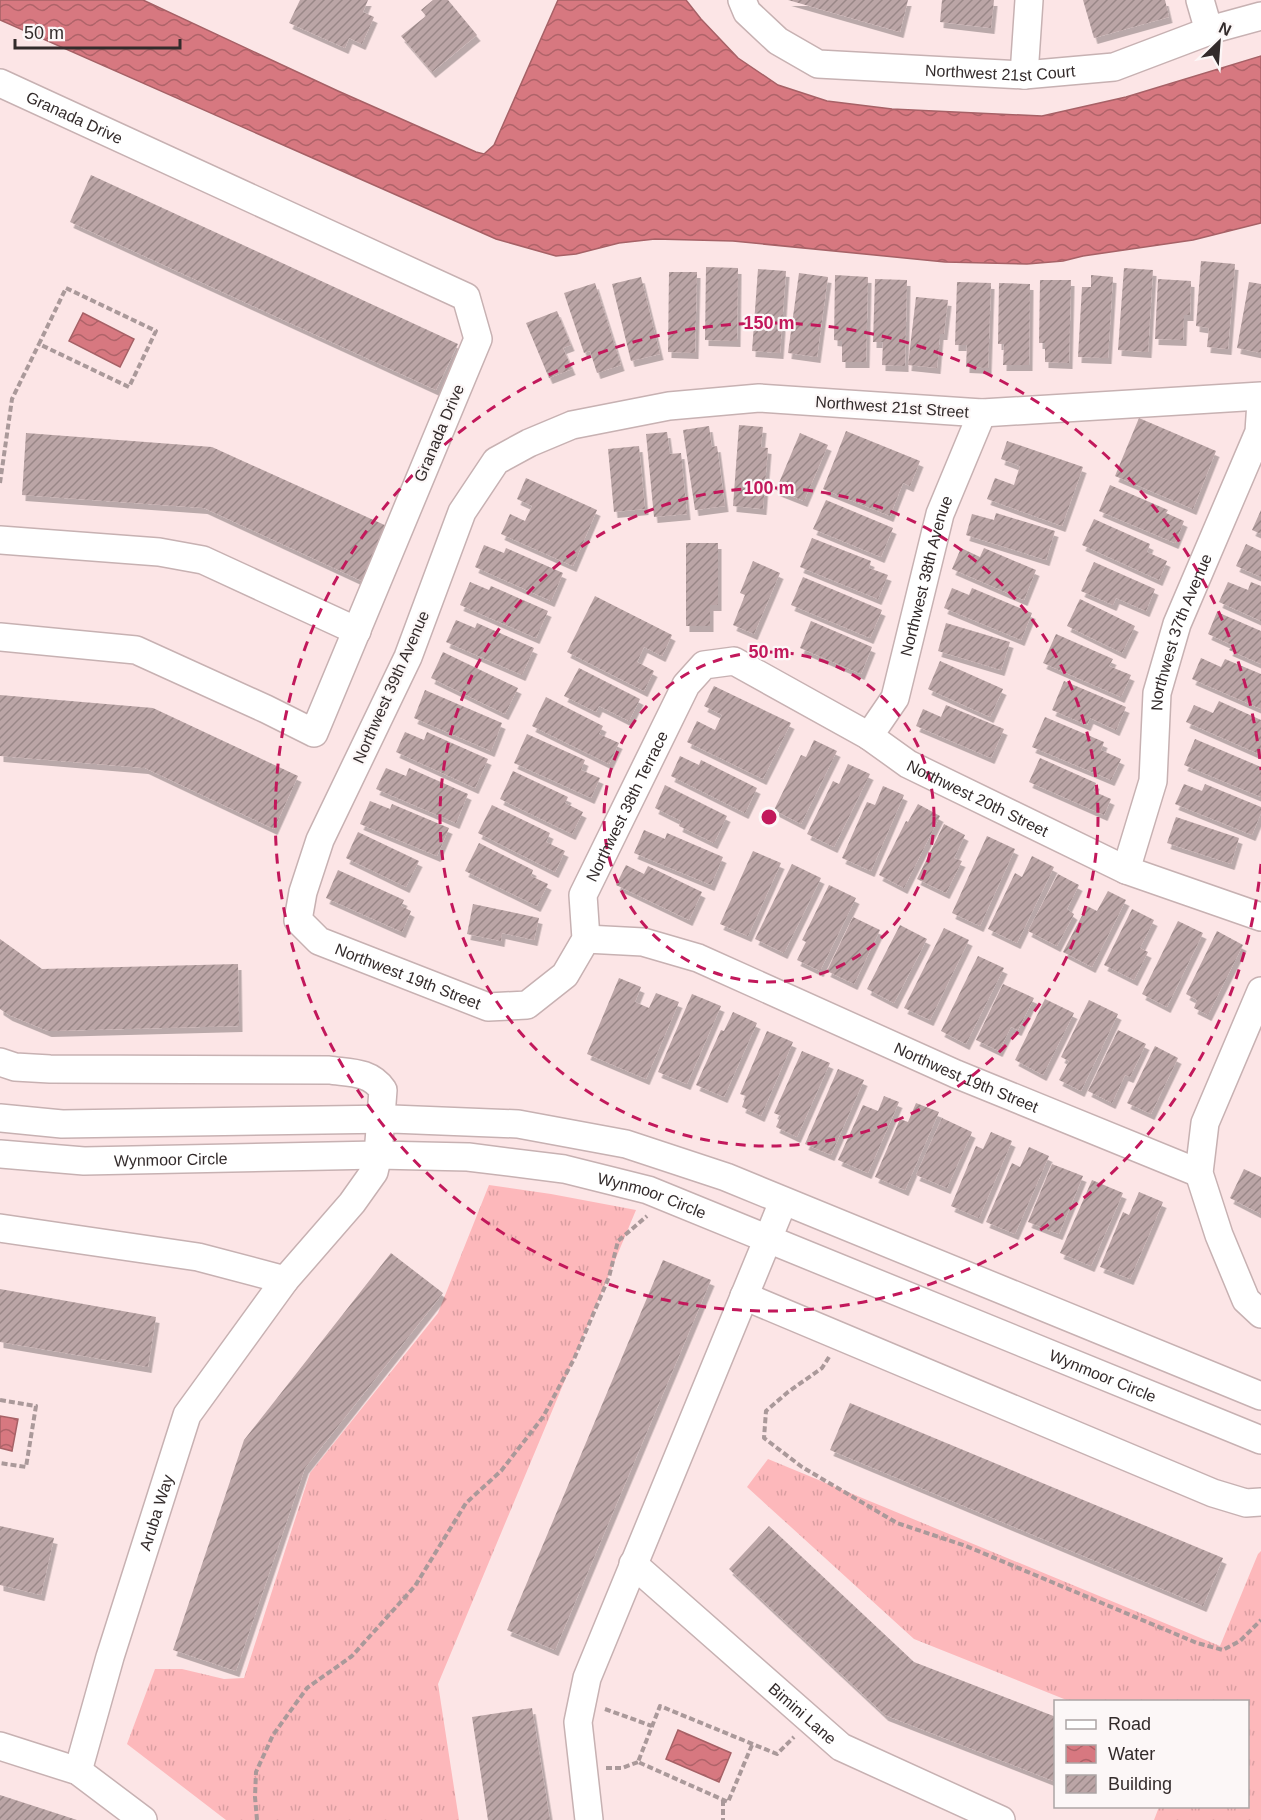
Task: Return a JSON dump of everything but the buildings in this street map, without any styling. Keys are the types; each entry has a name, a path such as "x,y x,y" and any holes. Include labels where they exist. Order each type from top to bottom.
{"street":[{"path":"1024,75 1029,0"},
{"path":"1200,0 1209,31"},
{"name":"Northwest 21st Court","path":"745,6 778,41 818,64 1024,75 1114,66 1209,31 1261,16"},
{"name":"Granada Drive","path":"0,83 466,297 478,339 314,733 267,709 136,650 0,637"},
{"name":"Northwest 21st Street","path":"529,442 572,425 647,410 759,398 982,412 1261,396"},
{"name":"Northwest 37th Avenue","path":"1126,870 1153,781 1157,693 1178,624 1259,432 1261,402"},
{"name":"Northwest 38th Avenue","path":"869,736 895,698 940,514 982,412"},
{"name":"Northwest 39th Avenue","path":"298,920 303,892 320,840 408,657 462,512 496,461 529,442"},
{"path":"0,540 159,552 203,560 357,631"},
{"name":"Northwest 20th Street","path":"704,664 734,661 869,736 908,764 1126,870 1261,917"},
{"name":"Northwest 38th Terrace","path":"586,939 583,895 686,685 704,664"},
{"name":"Northwest 19th Street","path":"298,920 319,941 488,1007 527,1005 565,975 586,939 644,942 698,958 956,1074 1199,1173"},
{"path":"1261,991 1205,1124 1199,1173 1219,1235 1246,1300 1261,1314"},
{"name":"Aruba Way","path":"0,1062 15,1067 50,1069 329,1070 365,1075 377,1081 383,1090 378,1155 374,1172 352,1203 285,1280 187,1415 110,1657 78,1771"},
{"path":"0,1118 62,1124 381,1119 518,1124 626,1144 726,1177 1261,1396"},
{"name":"Wynmoor Circle","path":"0,1154 84,1161 378,1155 468,1157 564,1169 648,1190 1261,1440"},
{"path":"589,1820 578,1722 587,1678 783,1202"},
{"path":"0,1228 198,1257 285,1280"},
{"path":"744,1296 1213,1493 1246,1503 1261,1502"},
{"name":"Bimini Lane","path":"633,1564 841,1747 1001,1820"},
{"path":"0,1746 78,1771 143,1820"}],"path":[{"path":"0,483 12,399 66,288 156,331 129,387 39,344"},
{"path":"257,1820 256,1772 273,1736 307,1688 352,1656 415,1586 466,1503 501,1471 543,1417 574,1359 609,1277 618,1241 643,1218 676,1201"},
{"path":"841,1337 822,1368 766,1411 764,1438 802,1467 897,1523 966,1546 1197,1642 1222,1650 1240,1641 1261,1620"},
{"path":"0,1400 36,1406 26,1467 0,1463"},
{"path":"583,1700 652,1726"},
{"path":"638,1762 660,1706 777,1754 811,1721"},
{"path":"583,1768 622,1768 638,1762 728,1802 752,1745"},
{"path":"723,1799 723,1820"}],"green space":[{"path":"489,1185 636,1210 438,1684 459,1820 226,1820 127,1744 155,1669 182,1669 224,1679 244,1678 310,1473 438,1313"},
{"path":"768,1459 1220,1646 1261,1551 1261,1820 1154,1820 1159,1808 1249,1808 1249,1700 1066,1700 914,1639 747,1487"}],"water":[{"path":"0,0 143,0 338,91 484,154 494,145 558,0 686,0 738,58 778,85 827,101 892,109 1042,116 1126,97 1261,56 1261,223 1193,240 1063,261 1027,264 945,262 733,241 655,239 619,243 576,254 556,256 496,239 0,20"},
{"path":"83,313 134,339 120,367 69,341"},
{"path":"0,1416 18,1419 12,1451 0,1448"},
{"path":"678,1730 731,1753 719,1782 666,1759"}]}
